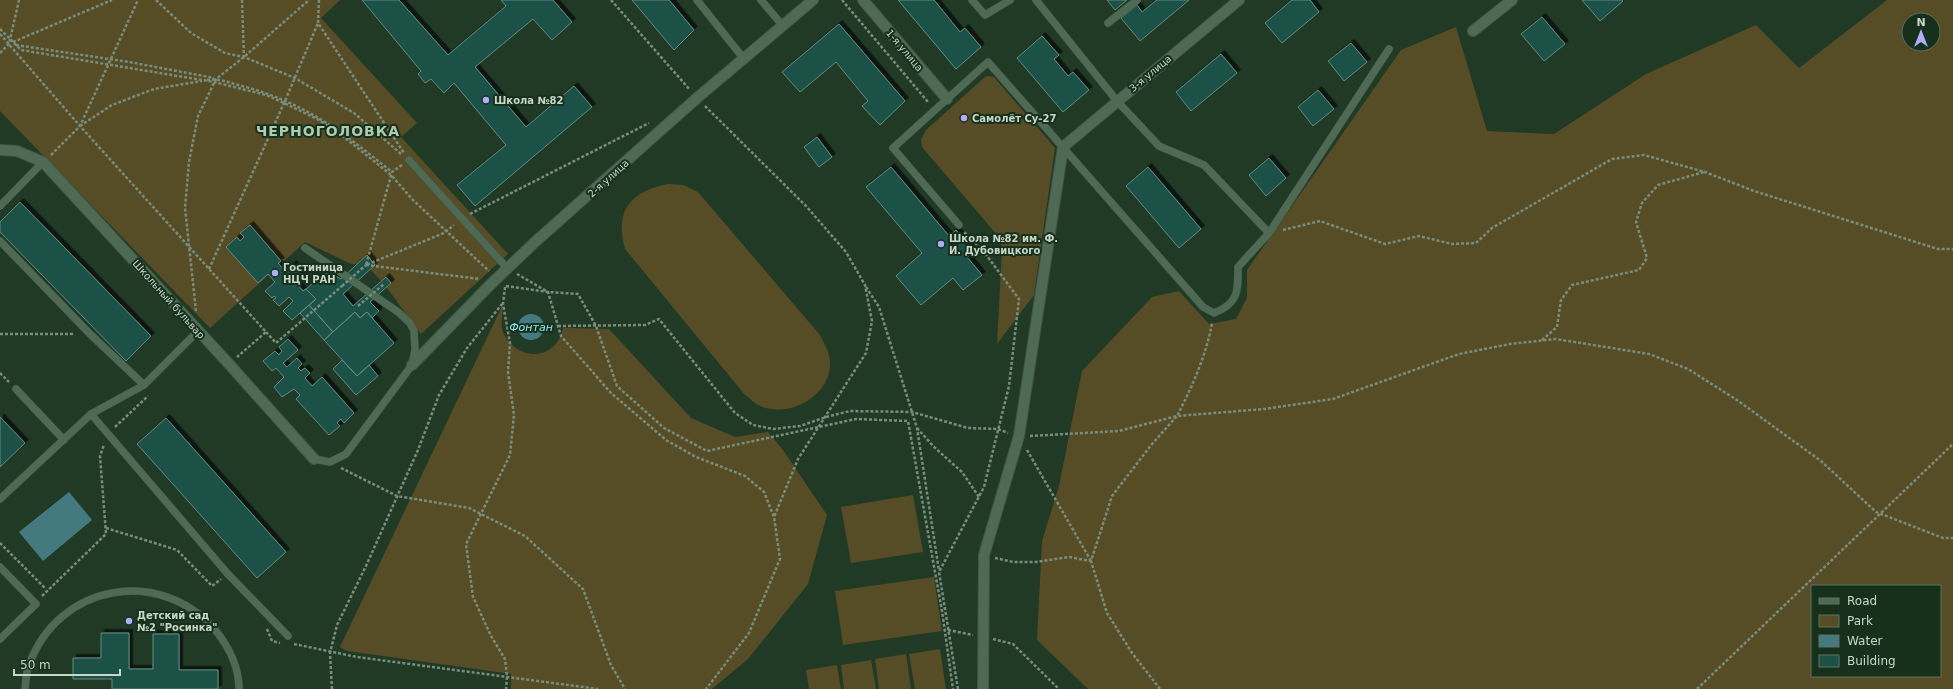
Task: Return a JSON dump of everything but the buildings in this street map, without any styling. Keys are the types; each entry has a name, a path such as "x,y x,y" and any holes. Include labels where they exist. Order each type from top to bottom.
{"street":[{"name":"2-я улица","path":"412,365 507,268 697,98 813,0"},
{"name":"1-я улица","path":"863,0 947,99"},
{"name":"3-я улица","path":"1063,147 1239,0"},
{"path":"1474,31 1512,0"},
{"path":"983,689 984,555 1019,436 1063,147"},
{"name":"Школьный бульвар","path":"0,150 17,151 43,162 229,364 314,459"}],"lane":[{"path":"697,0 744,59"},
{"path":"761,0 783,26"},
{"path":"972,0 984,15 1010,0"},
{"path":"1036,0 1117,101 1159,146 1204,165 1269,233"},
{"path":"1108,23 1137,0"},
{"path":"958,226 893,148 988,62 1203,307 1214,312 1228,307 1238,291 1238,267 1269,233 1389,49"},
{"path":"409,160 507,268"},
{"path":"0,206 43,162"},
{"path":"0,241 90,334 144,385"},
{"path":"305,248 398,312 410,323 416,337 412,365 346,454 330,462 314,459"},
{"path":"0,499 91,414 144,385 198,331"},
{"path":"16,389 64,440"},
{"path":"91,414 227,573 288,636"},
{"path":"0,567 36,604 0,639"},
{"path":"25,689 29,666 46,633 72,608 104,594 139,590 174,598 204,616 226,644 239,676 239,689"}],"path":[{"path":"13,42 19,0"},
{"path":"0,53 13,42 112,0"},
{"path":"80,126 138,0"},
{"path":"156,0 191,33 225,53 244,58 295,78 354,114 409,160"},
{"path":"242,0 244,58"},
{"path":"198,331 185,208 188,162 198,116 216,79 244,58 309,0"},
{"path":"209,268 285,102 318,23 318,0"},
{"path":"610,0 697,98 806,206 846,252 878,307 917,428 958,689"},
{"path":"842,0 935,110"},
{"path":"318,23 409,160"},
{"path":"0,29 21,50 214,82 266,95 310,112 339,130 392,172 391,175 414,201 505,286 548,292 578,294 596,326 617,386 664,428 707,451 856,419 908,420 942,611 953,689"},
{"path":"0,34 80,126 276,343 366,265 446,231 463,218 655,120"},
{"path":"9,44 13,42 216,79 266,92 285,102"},
{"path":"43,162 80,126 112,105 147,92 216,79"},
{"path":"1269,233 1320,222 1385,244 1419,236 1452,244 1476,243 1492,228 1612,159 1644,155 1705,172 1754,191 1938,249 1953,249"},
{"path":"1541,341 1557,327 1561,300 1572,285 1639,270 1647,258 1636,222 1642,203 1658,184 1705,172"},
{"path":"366,265 391,175"},
{"path":"939,572 984,487 1009,386 1019,299 984,252 958,226"},
{"path":"366,265 496,279 504,290"},
{"path":"506,689 507,677 505,659 491,636 473,596 466,544 510,455 514,415 508,372 510,343 503,304 507,268 548,292 561,336 611,393 666,440 696,457 745,476 764,492 774,517 780,559 748,633 706,689"},
{"path":"358,306 384,284"},
{"path":"774,517 798,459 866,353 872,321 865,284"},
{"path":"332,689 330,652 337,626 366,566 418,450 439,395 467,348 503,304"},
{"path":"1091,562 1112,496 1152,444 1177,416 1197,373 1210,336 1214,312"},
{"path":"558,326 645,325 659,319 735,413 753,425 773,430 800,426 826,416 850,411 912,412 968,428 998,430 1019,436 1119,431 1177,416 1264,408 1332,399 1459,354 1556,339 1649,354 1688,368 1737,400 1821,461 1876,512 1942,538 1953,538"},
{"path":"229,364 266,332"},
{"path":"0,334 90,334"},
{"path":"36,604 46,589 106,534 100,456 108,434 148,395"},
{"path":"917,428 934,447 962,472 979,497"},
{"path":"1019,436 1091,562 1107,613 1132,653 1160,689"},
{"path":"1697,689 1882,514 1953,444"},
{"path":"336,466 350,471 397,496 469,508 482,513 525,536 583,588 611,665 625,689"},
{"path":"106,528 177,550 212,586 227,573"},
{"path":"0,543 46,589"},
{"path":"984,555 1013,562 1036,562 1069,557 1091,562"},
{"path":"948,630 983,636 1013,644 1059,689"},
{"path":"288,636 292,644 330,652 598,689"}],"green space":[{"path":"0,0 340,0 321,18 417,123 401,137 508,254 421,334 384,284 366,265 351,264 305,242 210,328 0,111"},
{"path":"1887,0 1953,0 1953,689 1088,689 1037,640 1042,541 1059,486 1082,371 1152,297 1179,291 1209,324 1236,319 1247,298 1247,270 1401,50 1456,27 1487,131 1554,134 1646,74 1756,25 1799,68"},
{"path":"986,76 994,77 1055,148 1034,295 997,344 1002,248 998,236 922,147 921,139 926,130"},
{"path":"668,184 683,185 698,192 820,335 830,358 828,377 814,396 805,402 794,407 771,409 758,405 745,395 625,249 622,236 622,224 628,205 644,192 655,187"},
{"path":"503,304 502,329 509,342 517,349 526,353 535,354 544,352 552,347 559,339 563,328 609,329 691,418 735,437 768,432 783,450 827,515 808,584 748,659 712,689 511,689 511,674 347,651 340,647"},
{"path":"913,495 923,552 851,563 841,507"},
{"path":"934,577 942,631 843,645 835,591"},
{"path":"940,649 946,689 915,689 909,654"},
{"path":"906,654 911,689 879,689 875,659"},
{"path":"871,660 876,689 844,689 841,665"},
{"path":"837,665 841,689 809,689 806,670"}],"water":[{"name":"Фонтан","path":"531,314 540,318 544,327 540,336 531,340 522,336 518,327 522,318"},
{"path":"69,492 92,520 43,561 19,532"}],"place":[{"name":"Школа №82","path":"486,100"},
{"name":"Самолёт Су-27","path":"964,118"},
{"name":"Школа №82 им. Ф. И. Дубовицкого","path":"941,244"},
{"name":"Гостиница НЦЧ РАН","path":"275,273"},
{"name":"Детский сад №2 \"Росинка\"","path":"129,621"}],"district":[{"name":"ЧЕРНОГОЛОВКА","path":"328,131"}]}
